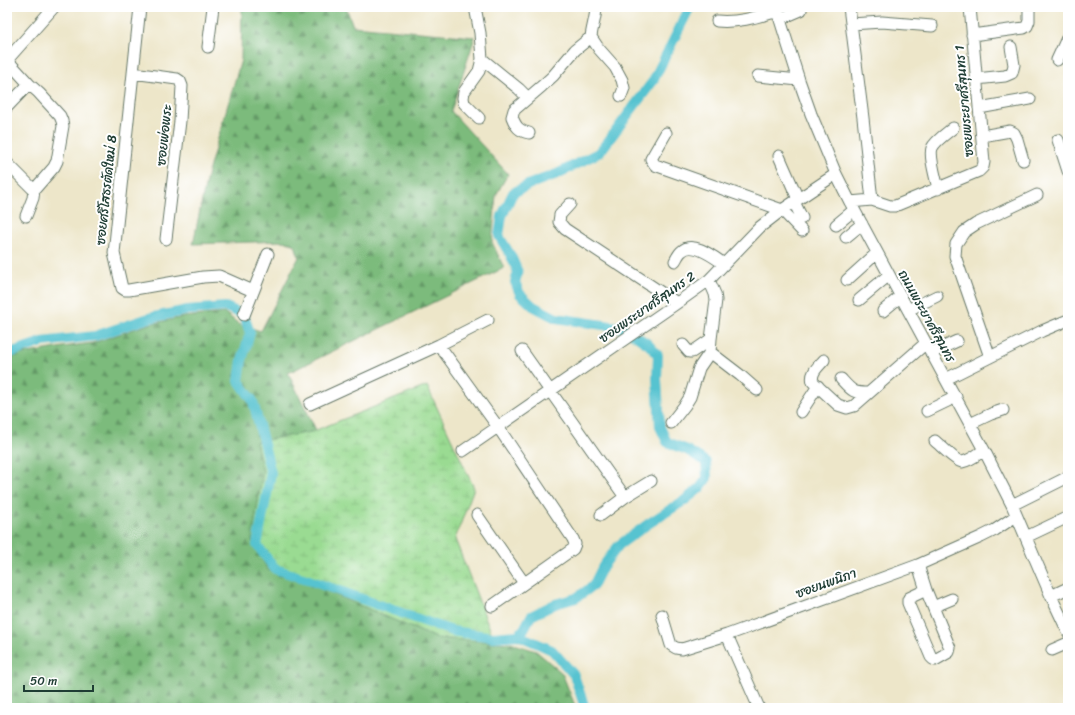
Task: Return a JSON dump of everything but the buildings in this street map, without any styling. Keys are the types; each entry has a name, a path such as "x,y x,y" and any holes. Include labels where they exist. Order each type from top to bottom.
{"street":[{"path":"26,216 33,198 34,190 54,167 57,161 63,126 60,116 7,60 42,12 54,7"},
{"name":"ซอยศรีโสธรตัดใหม่ 8","path":"140,7 114,254 122,288 129,290 203,276 219,276 253,291"},
{"path":"208,47 213,7"},
{"path":"475,7 480,33 482,59 479,71 464,92 463,98 464,103 479,118"},
{"path":"596,7 591,37 599,49 615,67 622,80 624,88 621,96"},
{"path":"849,7 872,200"},
{"name":"ซอยพระยาศรีสุนทร 1","path":"852,206 872,200 890,206 895,206 979,171 983,167 982,136 970,7"},
{"path":"972,35 1024,28 1027,26 1029,21 1029,7"},
{"path":"717,21 741,21 778,12 787,16 800,10"},
{"name":"ถนนพระยาศรีสุนทร","path":"778,12 811,114 836,174 877,253 956,397 1012,505 1068,632"},
{"path":"851,24 882,22 932,26"},
{"path":"1057,60 1068,36"},
{"path":"529,133 521,131 515,124 512,117 514,110 553,76 575,50 591,37"},
{"path":"976,79 1006,76 1012,73 1014,65 1011,47"},
{"path":"482,59 528,98"},
{"name":"ซอยพ่อพระ","path":"133,73 177,79 180,81 182,86 180,121 166,239"},
{"path":"758,76 799,80"},
{"path":"7,107 29,84"},
{"path":"979,108 1030,99"},
{"path":"938,189 931,156 932,148 953,128"},
{"path":"982,136 1010,131 1014,133 1024,160"},
{"path":"666,133 651,159 655,165 782,210 802,231"},
{"path":"1058,140 1068,171"},
{"path":"779,156 802,218"},
{"path":"7,163 34,190"},
{"name":"ซอยพระยาศรีสุนทร 2","path":"463,451 709,280 760,227 796,200 836,174"},
{"path":"990,357 955,256 956,244 964,232 976,224 1037,194"},
{"path":"570,204 560,215 559,222 565,229 677,303"},
{"path":"836,225 852,206"},
{"path":"846,237 862,224"},
{"path":"675,261 686,248 694,248 705,251 724,264"},
{"path":"847,280 877,253"},
{"path":"244,315 268,254"},
{"path":"859,300 889,275"},
{"path":"671,423 690,397 699,368 710,352 716,300 709,280"},
{"path":"883,311 901,296"},
{"path":"908,310 937,296"},
{"path":"310,404 439,345 488,320"},
{"path":"946,379 1042,331 1068,320"},
{"path":"683,345 689,352 692,352 711,339"},
{"path":"824,360 813,373 813,382 838,405 847,408 854,406 868,393 929,348 957,341"},
{"path":"439,345 498,427 575,544 573,549 492,606"},
{"path":"522,350 625,497"},
{"path":"710,352 757,390"},
{"path":"841,380 853,392 868,393"},
{"path":"801,412 818,386"},
{"path":"927,411 956,397"},
{"path":"970,424 991,414 1004,410"},
{"path":"935,440 962,462 984,450"},
{"path":"1012,505 1068,478"},
{"path":"601,515 625,497 651,481"},
{"path":"477,515 524,583"},
{"name":"ซอยนพนิภา","path":"662,615 671,645 682,649 726,635 918,565 995,530 1016,516"},
{"path":"1026,537 1068,517"},
{"path":"918,565 926,590 950,650 935,660 931,657 908,603 909,598 926,590"},
{"path":"1051,596 1068,588"},
{"path":"933,607 952,599"},
{"path":"726,635 759,708"},
{"path":"1052,650 1068,643"}],"green space":[{"path":"242,7 346,7 353,26 475,37 451,111 508,174 496,195 492,242 504,268 288,373 316,430 256,442 263,471 252,540 268,570 308,583 436,638 511,643 536,651 562,673 576,708 7,708 7,361 17,355 93,343 149,324 184,317 225,313 240,325 261,331 299,257 295,245 284,241 193,244 207,176 241,60"},
{"path":"427,386 474,488 455,539 495,642 436,638 308,583 268,570 252,540 263,471 256,442 311,432"}],"waterway":[{"path":"7,354 42,342 95,336 149,318 188,310 226,307 244,315 250,333 242,360 239,381 253,401 271,473 257,545 275,569 452,631 493,637 518,635 524,629 531,616 555,604 576,598 593,586 603,566 619,545 685,500 700,488 707,478 706,462 687,450 667,442 660,427 657,379 658,355 648,344 624,328 556,318 533,306 520,294 515,282 518,272 511,256 499,236 502,216 513,193 530,184 557,174 600,152 653,81 690,7"},
{"path":"518,635 552,650 574,675 585,708"}]}
